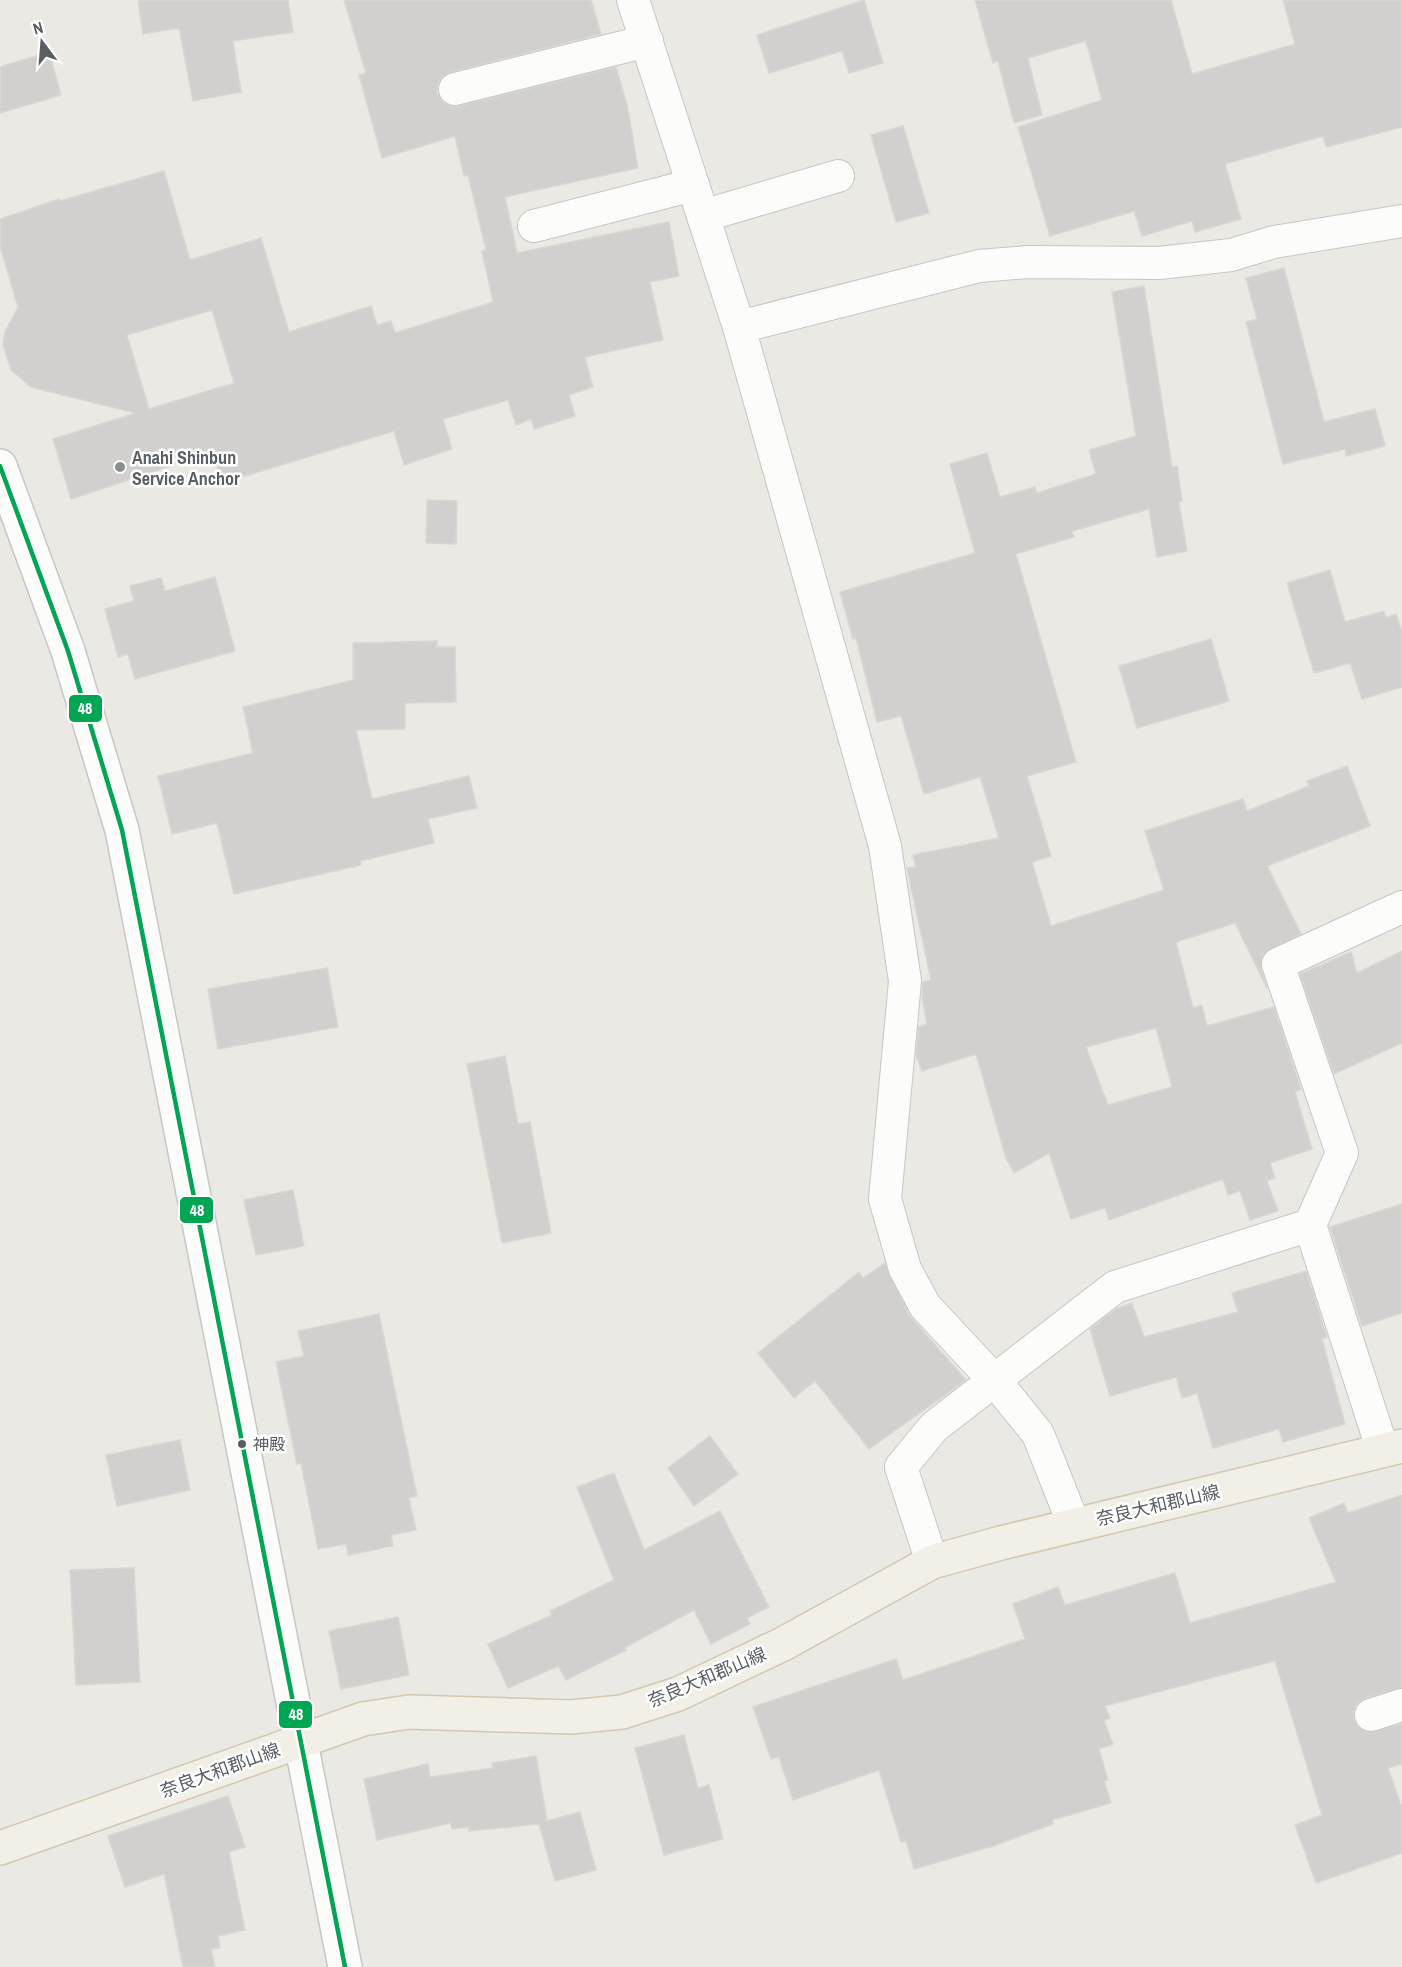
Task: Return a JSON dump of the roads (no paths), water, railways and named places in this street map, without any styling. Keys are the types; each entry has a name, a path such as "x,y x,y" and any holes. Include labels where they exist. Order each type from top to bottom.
{"main road":[{"path":"0,466 68,651 122,830 345,1967"},
{"name":"奈良大和郡山線","path":"0,1848 363,1719 409,1712 571,1717 622,1712 678,1694 772,1649 932,1562 1392,1448"}],"street":[{"path":"633,0 739,327 885,846 905,981 885,1200 905,1269 925,1306 995,1381 1038,1434 1074,1525"},
{"path":"455,89 647,41"},
{"path":"703,216 838,176"},
{"path":"534,226 693,185"},
{"path":"739,327 979,267 1028,262 1159,263 1231,255 1274,242 1402,221"},
{"path":"1392,1448 1310,1225 1342,1153 1278,964 1402,907"},
{"path":"932,1562 901,1467 934,1427 1115,1287 1310,1225"},
{"path":"1371,1715 1402,1705"}],"place":[{"name":"Anahi Shinbun Service Anchor","path":"120,467"},
{"name":"神殿","path":"242,1444"}]}
